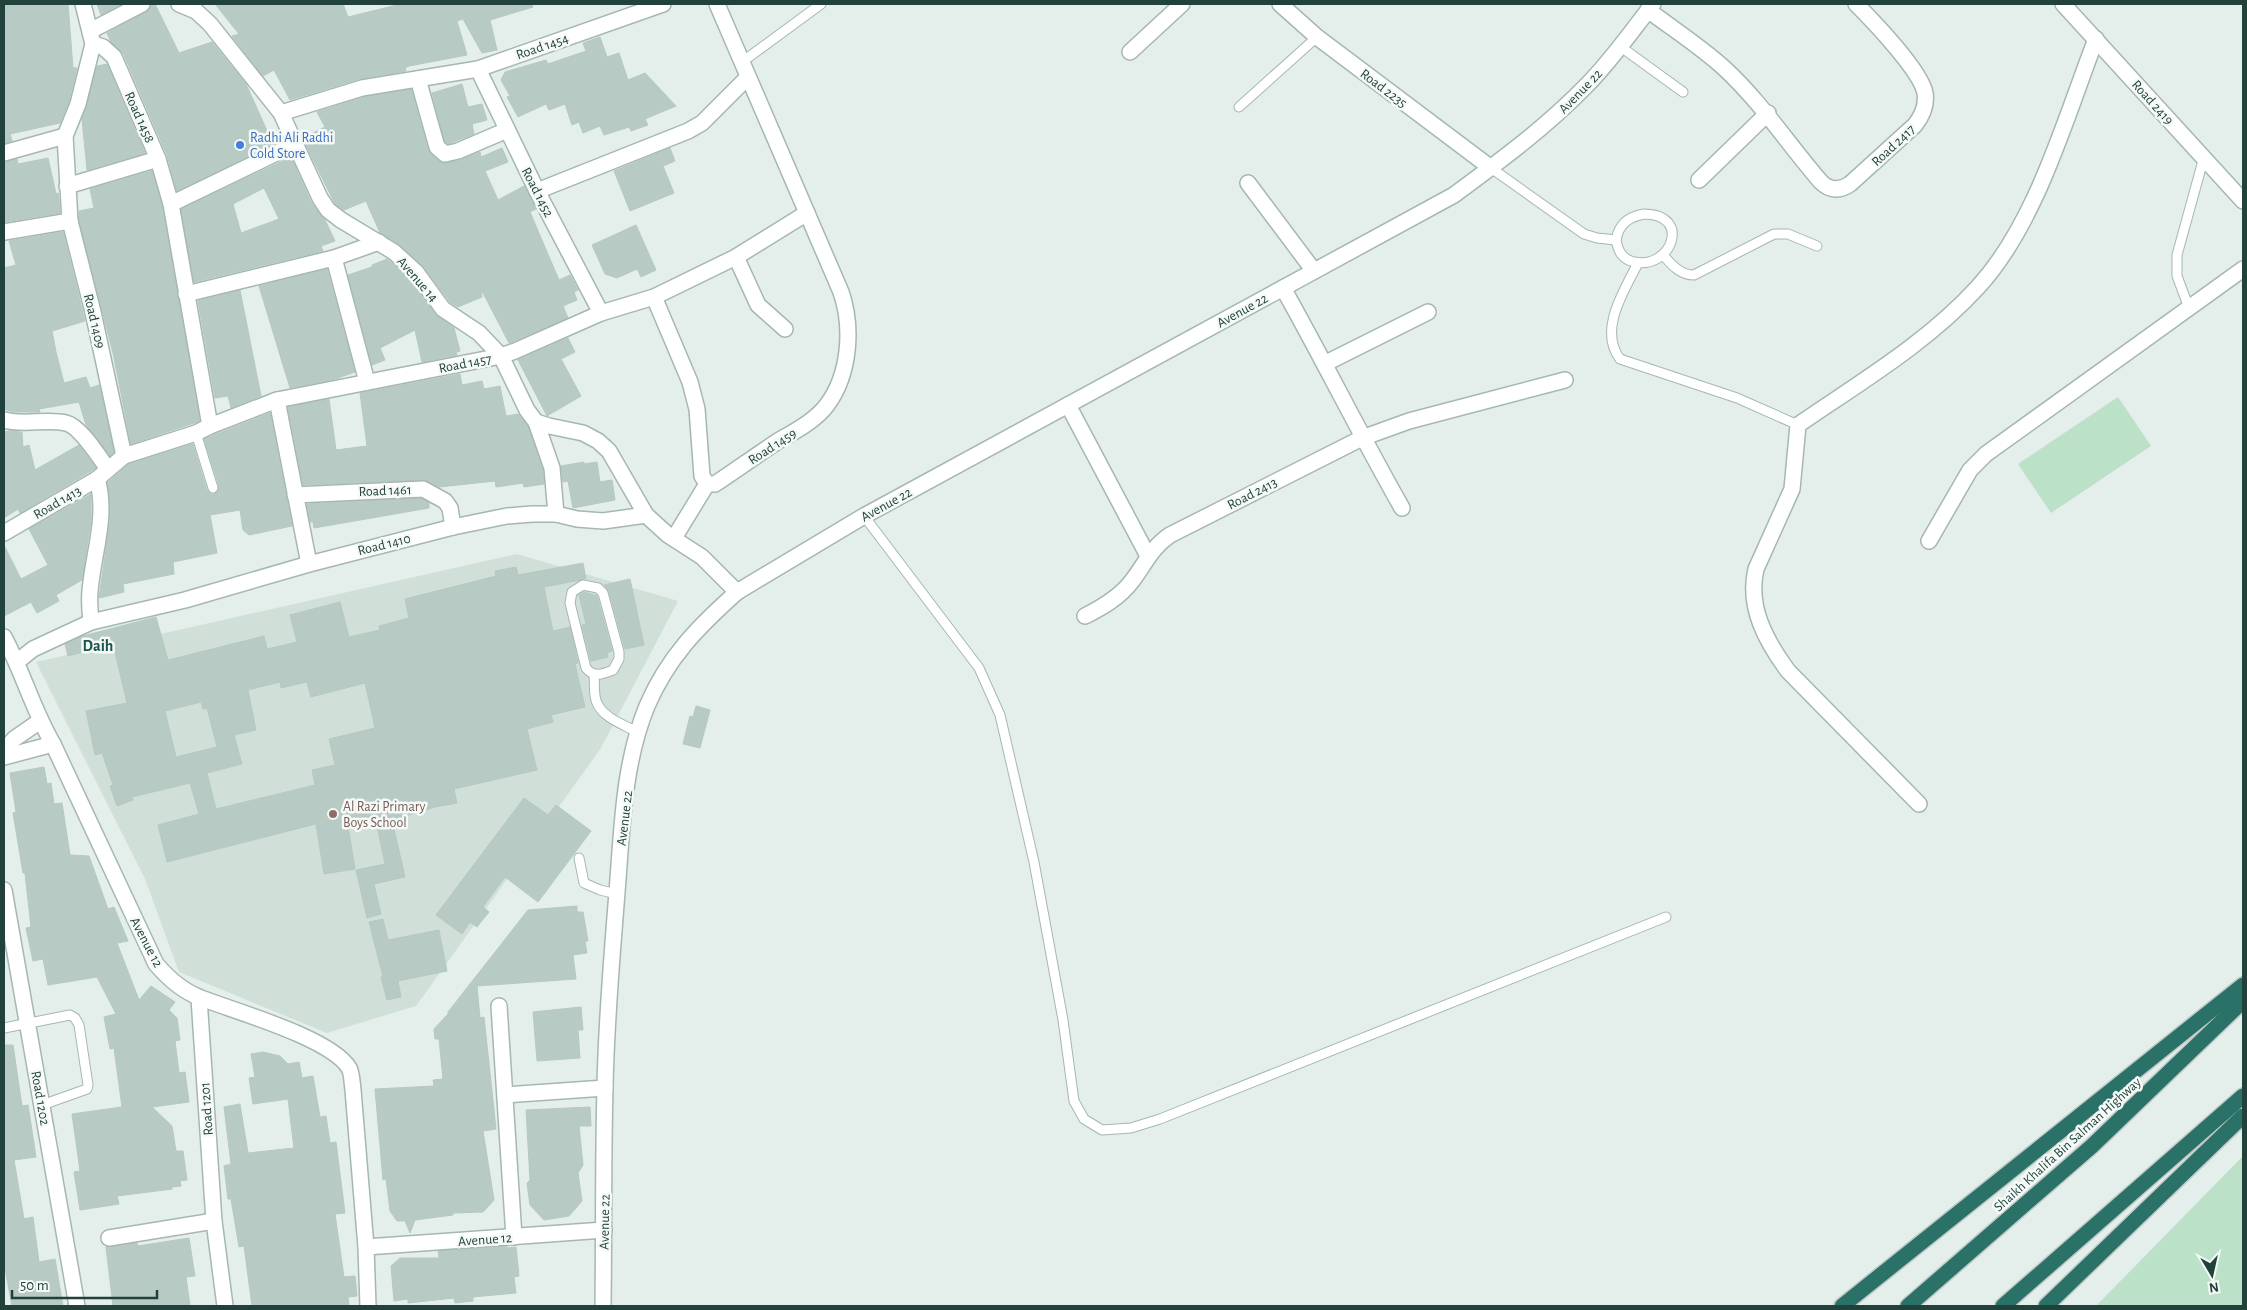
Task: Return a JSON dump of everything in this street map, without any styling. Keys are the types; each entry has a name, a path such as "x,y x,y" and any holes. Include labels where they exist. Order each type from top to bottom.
{"highway":[{"path":"1842,1306 2243,985"},
{"name":"Shaikh Khalifa Bin Salman Highway","path":"1908,1306 2092,1146 2243,1001"},
{"path":"2003,1306 2243,1096"},
{"path":"2046,1306 2243,1116"}],"street":[{"path":"82,4 91,38 142,4"},
{"name":"Avenue 14","path":"180,4 201,7 216,30 281,113 320,198 328,210 341,220 379,242 416,272 444,309 479,333 501,356 527,410 536,422"},
{"name":"Road 1454","path":"281,113 362,88 478,69 663,4"},
{"name":"Road 1459","path":"707,484 715,484 809,422 827,405 838,383 845,358 848,334 846,308 717,4"},
{"path":"1130,52 1182,4"},
{"name":"Road 2235","path":"1280,4 1317,37 1491,168"},
{"name":"Road 2417","path":"1647,6 1723,67 1768,114 1794,150 1821,182 1825,186 1835,189 1846,187 1850,184 1915,125 1924,110 1923,86 1891,43 1856,4"},
{"name":"Road 2419","path":"2063,4 2243,201"},
{"name":"Avenue 22","path":"603,1306 605,1088 610,977 626,799 639,733 647,708 670,662 703,622 737,592 864,516 1454,195 1556,116 1622,47 1647,6"},
{"name":"Road 1409","path":"91,38 78,104 65,136 67,186 70,221 93,312 124,456"},
{"name":"Road 1458","path":"91,38 114,57 158,159 171,204 210,426"},
{"path":"1920,804 1788,671 1772,649 1762,627 1753,597 1753,582 1756,569 1792,489 1798,425 1909,348 1978,287 2012,241 2037,192 2096,39"},
{"name":"Road 1452","path":"478,69 537,191 602,314"},
{"path":"537,191 688,131 702,123 748,77"},
{"path":"418,79 437,147 444,154 458,151 507,130"},
{"path":"1699,180 1768,114"},
{"path":"4,153 65,136"},
{"path":"171,204 295,144"},
{"path":"67,186 158,159"},
{"path":"1248,183 1314,271"},
{"name":"Road 1457","path":"102,474 124,456 196,434 210,426 277,400 501,356 602,314 654,297 736,257 807,214"},
{"path":"4,232 70,221"},
{"path":"186,294 334,258 379,242"},
{"path":"736,257 758,305 784,329"},
{"path":"334,258 367,382"},
{"path":"1929,541 1970,470 1986,454 2243,269"},
{"path":"1283,288 1326,363 1362,438 1402,508"},
{"path":"654,297 690,382 697,409 702,476 707,484 674,538"},
{"path":"1326,363 1428,312"},
{"name":"Road 2413","path":"1085,616 1100,609 1125,590 1148,556 1161,541 1170,535 1362,438 1409,422 1565,380"},
{"path":"277,400 309,564"},
{"path":"1068,405 1148,556"},
{"path":"4,420 24,424 67,423 77,430 102,474 102,497 96,557 90,591 91,622"},
{"path":"536,422 552,468 556,514"},
{"path":"536,422 583,433 598,441 609,451 618,464 646,515 657,526 702,557 737,592"},
{"name":"Road 1413","path":"4,533 102,474"},
{"name":"Road 1461","path":"295,495 423,489 445,500 450,508 454,527"},
{"name":"Road 1410","path":"18,661 33,649 91,622 185,600 309,564 454,527 507,516 556,514 577,519 603,520 646,515"},
{"name":"Avenue 12","path":"4,637 18,661 40,722 53,744 156,964 170,980 199,998 252,1015 311,1041 338,1056 349,1069 353,1090 366,1247 368,1306"},
{"path":"4,751 14,739 40,722"},
{"path":"4,757 53,744"},
{"name":"Road 1202","path":"4,890 77,1306"},
{"name":"Road 1201","path":"199,998 214,1221 226,1306"},
{"path":"499,1006 514,1237"},
{"path":"504,1095 605,1088"},
{"path":"109,1238 214,1221"},
{"name":"Avenue 12","path":"366,1247 604,1230"}],"lane":[{"path":"742,62 821,4"},
{"path":"1239,107 1317,37"},
{"path":"1622,47 1684,92"},
{"path":"2190,308 2177,276 2177,255 2204,157"},
{"path":"1491,168 1584,234 1597,238 1616,240"},
{"path":"1644,214 1659,215 1666,220 1671,227 1673,236 1671,244 1663,255 1651,261 1638,263 1629,261 1622,256 1616,240 1622,224 1629,219 1644,214"},
{"path":"1663,255 1678,271 1689,275 1700,273 1774,234 1788,234 1817,246"},
{"path":"1638,263 1620,298 1610,333 1613,347 1620,359 1737,398 1798,425"},
{"path":"196,434 213,488"},
{"path":"864,516 979,668 1000,715 1034,862 1062,1020 1074,1101 1084,1119 1102,1130 1131,1128 1160,1119 1666,917"},
{"path":"594,674 603,674 613,670 619,658 619,652 603,593 590,585 583,586 572,592 570,603 586,668 594,674 596,701 600,709 610,718 639,733"},
{"path":"579,858 584,883 600,890 617,894"},
{"path":"4,1028 70,1015 76,1018 80,1025 87,1088 42,1105"}],"shaded area":[{"name":"Al Razi Primary Boys School","path":"517,554 678,601 601,748 416,1006 327,1033 179,972 145,879 36,662"}],"green space":[{"path":"2118,397 2151,446 2051,513 2018,464"},
{"path":"2243,1156 2243,1306 2096,1306"}],"building":[{"path":"4,4 68,4 73,68 77,68 69,101 60,123 10,134 12,141 4,143"},
{"path":"97,4 122,4 101,15"},
{"path":"151,4 155,4 179,53 212,42 246,84 273,144 177,191 167,155 123,53 111,42 107,33 146,12"},
{"path":"215,4 343,4 348,17 401,4 532,4 533,7 490,20 497,50 482,53 463,19 457,21 467,55 409,66 405,68 406,71 359,79 290,100 274,70 263,76 232,36 239,34"},
{"path":"600,37 607,57 619,53 628,80 645,73 676,106 645,119 648,125 631,131 629,127 604,135 600,126 583,133 579,122 572,125 565,104 549,110 546,104 518,117 507,97 510,96 501,80 505,72 546,60 548,64 586,51 583,43"},
{"path":"107,64 145,153 87,170 82,119 97,66"},
{"path":"462,84 468,107 482,104 487,120 472,124 474,134 448,144 445,142 432,93"},
{"path":"411,89 428,150 439,161 447,163 480,152 481,157 502,148 508,162 485,171 498,200 524,186 536,209 530,212 559,280 570,275 578,290 574,292 577,300 563,306 568,318 509,343 481,289 482,297 458,307 450,302 422,265 400,245 380,233 366,201 344,210 335,204 306,145 308,144 305,137 325,127 317,112 364,97"},
{"path":"670,148 675,161 663,166 674,193 630,211 614,171"},
{"path":"291,157 311,202 325,220 335,241 321,246 323,251 194,282 181,209","holes":["264,188 279,219 241,233 233,204"]},
{"path":"48,158 56,194 58,193 60,213 4,222 4,162 17,159 18,164"},
{"path":"152,171 162,206 200,421 131,444 113,353 79,220 79,211 94,208 90,189"},
{"path":"636,225 656,270 641,277 637,269 617,278 605,274 592,245"},
{"path":"63,232 85,321 52,331 56,352 64,383 86,377 90,388 99,385 114,452 110,456 86,425 79,402 39,409 40,412 13,412 4,409 4,268 16,265 9,241"},
{"path":"387,259 409,278 436,315 454,328 460,351 456,352 457,355 422,362 415,330 380,348 385,360 372,365 348,275 372,267 372,265"},
{"path":"327,269 355,372 335,379 290,388 259,286"},
{"path":"240,290 261,396 231,408 228,396 215,398 198,301"},
{"path":"568,338 575,352 561,359 581,396 547,416 518,360"},
{"path":"460,374 462,385 482,381 484,389 500,386 506,416 518,414 528,426 543,470 544,484 524,487 523,483 496,487 495,481 439,487 423,480 303,485 288,407 329,399 336,450 367,446 360,393"},
{"path":"270,413 292,526 249,535 243,530 240,510 210,515 217,553 173,562 174,574 123,584 124,592 99,598 110,521 107,483 129,464 193,444 207,490 211,494 215,494 219,486 204,439"},
{"path":"4,432 22,432 23,447 29,445 35,470 79,445 96,468 20,513 18,509 4,518"},
{"path":"584,462 584,464 597,462 600,482 612,480 615,500 573,508 568,481 563,482 561,466"},
{"path":"91,494 91,520 82,580 56,595 59,601 37,613 31,602 4,616 4,545 21,579 48,565 29,529"},
{"path":"421,498 429,503 429,508 314,528 313,522 310,522 307,504"},
{"path":"583,563 586,579 544,587 553,631 570,627 578,663 575,664 585,707 551,715 553,722 527,729 537,770 454,789 457,803 435,807 392,820 405,877 374,884 381,914 367,918 356,870 385,864 376,821 348,826 355,869 324,874 316,824 167,862 158,825 199,814 190,783 132,797 133,800 117,806 110,786 113,785 102,753 95,755 86,711 127,703 113,644 68,656 65,644 83,636 156,617 168,660 264,636 267,649 297,642 290,615 340,602 349,637 380,630 379,626 409,618 405,599 496,576 495,571 516,567 518,575","holes":["280,682 281,688 307,682 311,697 365,683 375,728 329,739 335,765 312,770 315,785 216,809 207,773 242,764 234,735 256,730 248,690","201,702 203,709 207,708 217,747 176,757 165,711"]},
{"path":"630,579 644,645 625,649 609,591 604,585"},
{"path":"584,592 597,596 612,651 607,653 608,657 591,661 582,625 586,624 579,595"},
{"path":"696,706 710,710 700,748 683,744 690,716 693,717"},
{"path":"44,767 47,784 51,783 54,804 62,803 70,855 89,856 108,909 114,907 128,941 117,943 139,1000 151,986 175,1002 169,1010 177,1018 180,1040 175,1041 179,1073 185,1072 189,1102 152,1107 172,1126 176,1151 183,1151 187,1180 180,1181 181,1186 172,1187 172,1189 117,1196 119,1204 80,1210 74,1172 80,1171 72,1114 122,1107 114,1048 110,1049 104,1017 116,1014 97,977 48,985 43,959 33,961 26,928 31,927 25,873 23,873 13,813 16,812 10,773"},
{"path":"524,798 548,815 556,805 591,831 538,902 505,877 483,907 489,912 477,927 470,922 462,934 436,915"},
{"path":"577,906 577,912 583,912 588,941 585,941 587,953 573,955 576,979 477,986 480,1018 484,1017 496,1129 483,1131 494,1200 483,1212 453,1213 453,1215 415,1220 410,1233 405,1221 397,1221 390,1211 386,1179 383,1180 375,1089 434,1086 433,1080 443,1079 439,1039 435,1039 434,1029 448,1014 528,910"},
{"path":"383,919 388,940 439,930 447,971 398,981 401,997 387,1000 369,922"},
{"path":"581,1007 583,1030 578,1030 580,1058 537,1061 533,1012"},
{"path":"4,1045 13,1045 22,1106 28,1105 36,1157 14,1160 24,1219 33,1217 39,1262 55,1259 63,1306 12,1306 4,1263"},
{"path":"263,1052 280,1056 288,1064 299,1062 302,1078 313,1076 320,1117 326,1116 330,1143 336,1142 345,1213 335,1214 344,1277 355,1276 357,1296 348,1297 349,1306 252,1306 244,1246 239,1247 231,1199 228,1199 224,1166 231,1164 224,1107 240,1104 248,1153 294,1148 288,1099 253,1104 249,1078 255,1077 251,1054"},
{"path":"590,1107 591,1126 579,1126 583,1165 578,1173 582,1201 569,1216 544,1220 530,1205 527,1183 530,1180 526,1110"},
{"path":"189,1238 195,1276 186,1277 190,1306 113,1306 106,1247 137,1243 138,1246"},
{"path":"507,1246 507,1248 516,1247 519,1276 514,1277 516,1293 473,1297 473,1301 455,1303 454,1298 408,1303 408,1299 394,1301 391,1266 400,1258 439,1258 438,1251"}],"place":[{"name":"Radhi Ali Radhi Cold Store","path":"240,145"},
{"name":"Al Razi Primary Boys School","path":"333,814"}],"district":[{"name":"Daih","path":"98,645"}]}
